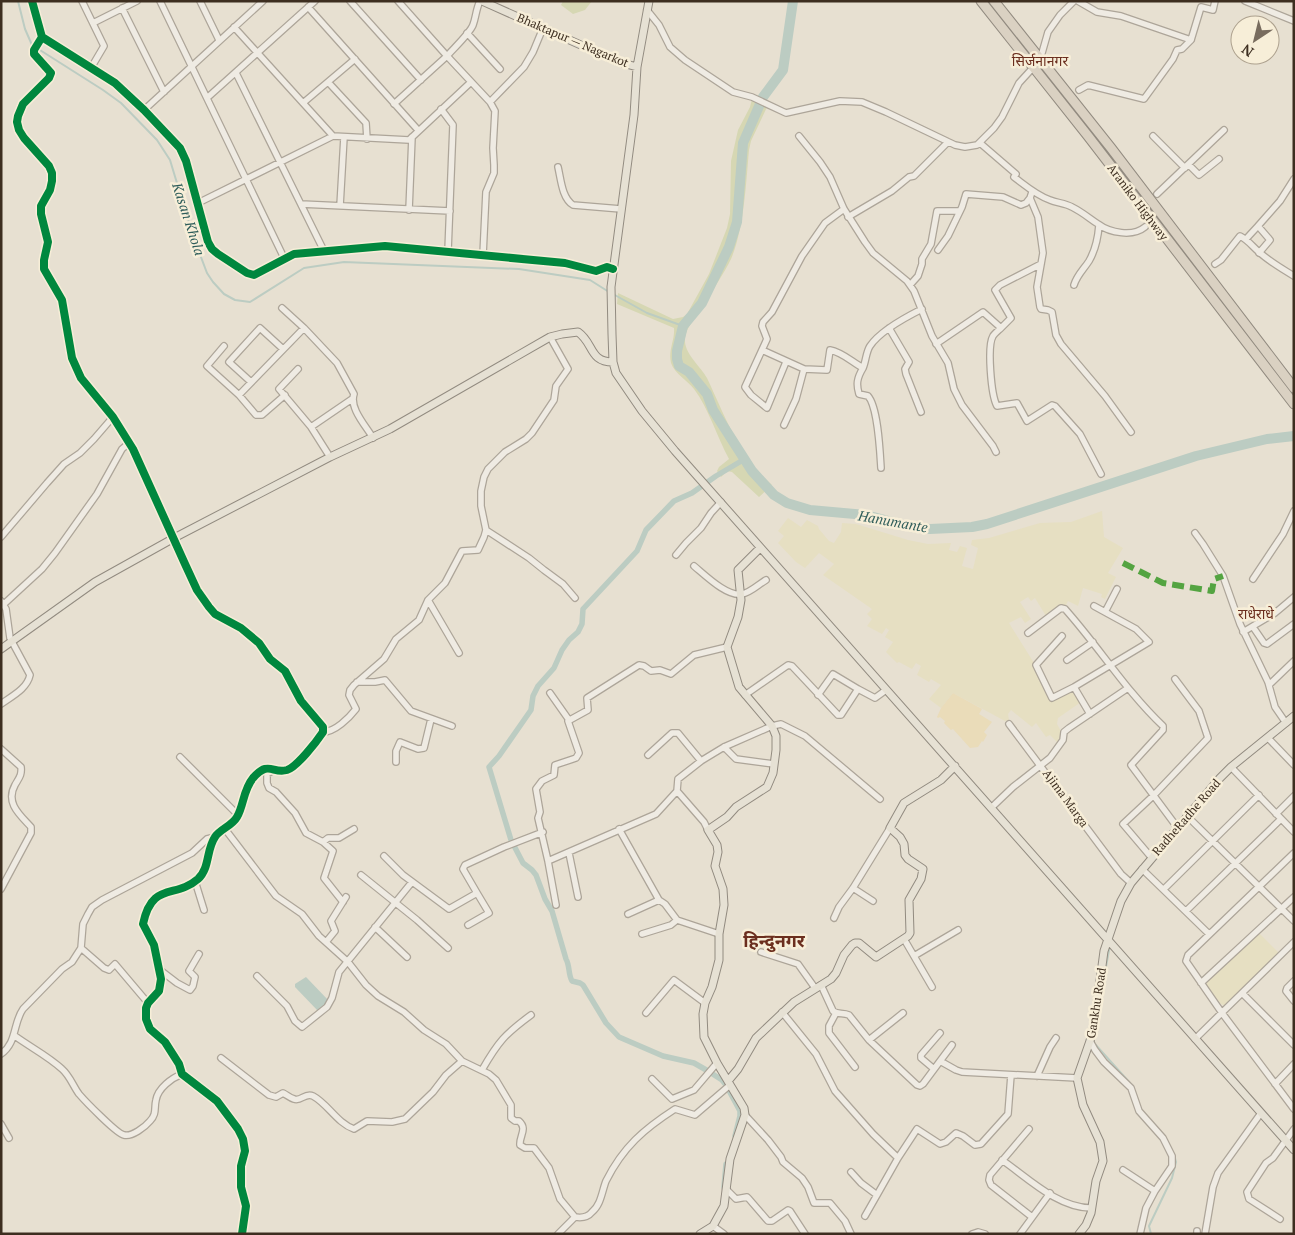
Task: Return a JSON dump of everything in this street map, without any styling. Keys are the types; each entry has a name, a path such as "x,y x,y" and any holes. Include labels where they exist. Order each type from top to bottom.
{"highway":[{"name":"Araniko Highway","path":"981,1 1111,148 1294,388"},
{"name":"Araniko Highway","path":"994,1 1037,64 1294,404"}],"main road":[{"name":"Bhaktapur — Nagarkot","path":"481,1 619,62 638,67"},
{"path":"649,1 638,67 634,115 611,287 613,362 616,373 642,411 760,548 1294,1150"},
{"path":"1,649 95,582 174,538 330,457 373,438 550,338 578,332 584,337 597,357 602,361 613,362"},
{"path":"700,1234 713,1226 724,1206 730,1159 745,1115 744,1108 714,1066 704,1037 705,1002 712,987 719,960 719,934 724,905 724,894 715,866 718,852 717,845 708,830 727,817 736,807 767,787 773,773 776,736 772,726 745,695 735,678 727,647 738,617 741,595 739,569 760,548"},
{"name":"RadheRadhe Road","path":"1108,940 1120,901 1151,857 1231,767 1294,716"},
{"path":"728,1085 756,1038 794,1002 836,973 844,955 854,943 859,943 876,958 910,933 909,900 921,879 923,869 905,855 904,844 900,837 890,828 904,803 941,780 955,766"},
{"name":"Gankhu Road","path":"1079,1234 1092,1208 1096,1181 1104,1156 1100,1142 1083,1105 1078,1078 1090,1041 1104,951 1108,940"}],"street":[{"path":"32,1 42,37 115,83 144,110 184,154 208,242 212,249 254,275 294,254 385,246 565,263 596,271 607,267 614,269"},
{"path":"82,1 104,46 91,68"},
{"path":"92,23 137,1"},
{"path":"160,1 285,260"},
{"path":"208,1 202,4 219,40"},
{"path":"144,110 263,1"},
{"path":"207,98 315,1"},
{"path":"350,1 421,80"},
{"path":"398,1 490,102 494,111 494,173 486,192 483,255"},
{"path":"394,104 447,56 468,33 474,23 476,9 481,1"},
{"path":"648,10 659,24 670,47 685,60 733,92 752,97 791,113 840,101 862,102 961,147 980,143 1002,117 1019,83 1037,64 1048,32 1060,15 1074,1"},
{"path":"1078,1 1097,12 1121,16 1191,40"},
{"path":"1079,90 1088,85 1144,99 1173,59 1177,50 1182,49 1191,40 1201,7 1212,10 1215,1"},
{"path":"1245,1 1294,21"},
{"path":"308,7 418,130"},
{"path":"122,8 164,92"},
{"path":"234,27 333,136"},
{"path":"490,102 524,66 533,52 543,28"},
{"path":"468,33 500,69"},
{"path":"42,37 34,50 34,54 51,73 49,78 23,104 18,116 18,122 19,130 24,138 49,166 52,173 50,190 42,206 41,214 48,242 44,269 62,300 72,358 81,378 113,417 129,443 142,467 189,573 209,607 215,614 251,635 270,658 285,671 301,701 320,721 323,732"},
{"path":"303,103 355,59"},
{"path":"236,72 324,251"},
{"path":"328,82 366,123 367,139"},
{"path":"198,203 333,136 405,141 412,137 471,82"},
{"path":"441,109 453,125 448,251"},
{"path":"1157,194 1224,130"},
{"path":"799,136 830,177 832,186 848,217 865,242 874,253 910,284 936,344 948,363 954,389 962,405 994,446 996,452"},
{"path":"1153,136 1199,174 1220,159"},
{"path":"340,206 344,137"},
{"path":"409,210 412,137"},
{"path":"848,217 892,191 909,177 914,176 948,142"},
{"path":"980,143 1016,174 1014,177 1031,195 1042,235 1043,252 1037,287 1041,310 1052,312 1056,335 1060,344 1105,396 1131,432"},
{"path":"558,168 562,186 570,203 573,205 621,208"},
{"path":"1246,239 1280,201 1294,179"},
{"path":"938,250 948,236 966,194 1003,197 1020,205 1026,203 1031,195"},
{"path":"1031,195 1064,203 1087,215 1099,225 1125,233 1139,231 1145,227"},
{"path":"301,204 450,211"},
{"path":"786,362 767,408 751,395 745,387 767,339 762,326 763,322 772,312 802,256 825,223 844,209"},
{"path":"910,284 918,276 922,259 931,244 937,211 960,211"},
{"path":"1074,285 1098,241 1099,225"},
{"path":"1258,226 1270,240 1260,253"},
{"path":"1215,264 1221,260 1240,236 1246,239 1260,253 1294,276"},
{"path":"1041,264 995,290 1011,318 992,337 991,380 997,406 1017,403 1028,421 1052,405 1054,406 1080,434 1101,474"},
{"path":"282,308 337,363 354,394 352,399 311,428"},
{"path":"882,468 878,430 871,400 868,396 860,394 857,377 866,361 869,347 895,323 922,309"},
{"path":"936,344 983,312 1001,328"},
{"path":"251,382 229,362 260,328 283,349"},
{"path":"238,395 304,328"},
{"path":"889,328 909,362 905,369 921,412"},
{"path":"1,1054 10,1045 15,1036 19,1015 23,1009 62,969 72,962 81,948 83,924 92,907 192,853 207,839 215,837 234,822 245,791 252,779 264,769 289,769 323,732 328,732 339,725 356,709 349,695 350,690 384,659 396,639 419,620 428,600 445,583 462,551 478,550 486,530 481,506 484,477 488,469 505,452 532,432 554,400 556,386 568,369 550,338"},
{"path":"224,346 207,366 256,415 262,415 285,395"},
{"path":"762,350 804,369 827,370 830,350 839,352 850,362 863,368"},
{"path":"298,369 280,389 311,428 330,457"},
{"path":"784,425 796,399 804,369"},
{"path":"352,399 373,438"},
{"path":"1,537 59,470 87,446 113,417"},
{"path":"1,704 24,687 30,675 12,642 6,609 3,603 42,569 55,553 97,494 122,449 129,443"},
{"path":"676,555 701,528 721,502"},
{"path":"1253,579 1283,534 1294,511"},
{"path":"486,530 529,558 563,584 575,598"},
{"path":"1195,533 1223,576 1243,632 1268,682 1275,707 1286,723"},
{"path":"694,566 724,589 741,595 766,580"},
{"path":"1105,612 1117,589"},
{"path":"1243,632 1275,613 1294,597"},
{"path":"428,600 459,653"},
{"path":"1062,636 1036,664 1052,698 1149,642 1136,629 1094,606"},
{"path":"1028,633 1063,608 1093,642 1128,688 1163,726 1163,730 1131,765 1177,828"},
{"path":"1253,627 1264,643 1267,644 1294,624"},
{"path":"1067,660 1093,642"},
{"path":"569,720 588,710 587,698 639,665 651,671 660,670 671,674 694,655 727,647"},
{"path":"1268,682 1270,684 1294,661"},
{"path":"745,695 788,665 792,666 833,712 838,715 841,715 858,689"},
{"path":"818,695 833,674 875,698 886,690"},
{"path":"1151,857 1123,824 1153,796 1208,738 1198,711 1175,679"},
{"path":"357,682 384,680 411,711 452,726"},
{"path":"1074,687 1090,714"},
{"path":"1009,724 1041,765 1050,758 1063,740 1064,732 1128,688"},
{"path":"550,693 569,720 568,723 579,753 576,758 556,764 554,775 542,781 536,789 540,812 538,818 556,905"},
{"path":"396,762 396,751 400,742 418,749 424,748 431,719"},
{"path":"548,861 656,814 677,791 678,780 701,761 724,746 781,724 805,736 880,798"},
{"path":"648,755 675,732 678,733 701,761"},
{"path":"1268,738 1293,762"},
{"path":"724,746 736,759 774,764"},
{"path":"1,749 21,767 21,777 13,791 12,799 19,816 31,828 31,833 1,889"},
{"path":"180,757 238,815"},
{"name":"Ajima Marga","path":"991,808 1041,765 1121,874 1131,883"},
{"path":"1231,767 1294,832"},
{"path":"275,768 267,774 269,788 276,792 295,813 306,833 323,842 333,851 324,878 345,900 331,921 335,931 326,942"},
{"path":"677,791 704,822 708,830"},
{"path":"1164,889 1259,796"},
{"path":"1276,814 1294,796"},
{"path":"1187,816 1294,920"},
{"path":"1186,911 1281,819"},
{"path":"323,842 328,838 339,838 354,828"},
{"path":"834,918 838,907 853,888 890,828"},
{"path":"225,829 276,896 302,914 378,996 404,1012 424,1030 446,1044 462,1061 482,1070 496,1080 511,1105 511,1118 515,1121 519,1120 523,1124 524,1133 520,1139 520,1146 534,1148 539,1154 552,1176 558,1196 575,1216 581,1218 591,1214 597,1207 607,1180 625,1152 636,1137 650,1125 675,1110 695,1115 728,1085"},
{"path":"619,829 659,900 665,904 677,920 719,934"},
{"path":"468,925 489,913 463,869 465,865 542,832"},
{"path":"215,837 206,866 199,879 186,887 165,892 158,896 144,920 144,927 154,945 160,970 161,986 148,1003 146,1019 150,1029 165,1042 179,1064 182,1074 217,1101 238,1129 245,1151 241,1166 241,1187 246,1206 242,1234"},
{"path":"569,853 578,898"},
{"path":"1294,853 1209,934 1188,955 1186,961 1222,1014 1294,1109"},
{"path":"384,856 412,882 448,909 477,893"},
{"path":"1142,869 1209,934"},
{"path":"361,875 417,920 448,948"},
{"path":"195,881 204,910"},
{"path":"257,976 287,1006 295,1021 302,1027 330,1003 339,972 412,882"},
{"path":"853,888 874,901"},
{"path":"1201,983 1294,897"},
{"path":"628,914 659,900"},
{"path":"642,934 671,925 677,920"},
{"path":"375,927 407,957"},
{"path":"914,956 958,930"},
{"path":"904,939 932,987"},
{"path":"1195,1039 1294,942"},
{"path":"81,948 108,970 115,964 148,1003"},
{"path":"761,952 798,964 818,987 833,1011 849,1015 869,1040 917,1085 923,1084 952,1045"},
{"path":"160,970 190,990 195,977 189,971 199,954"},
{"path":"646,1013 674,980 705,1002"},
{"path":"1294,981 1286,991 1294,1001"},
{"path":"1242,993 1294,1045"},
{"path":"782,1012 816,1054 835,1091 872,1134 898,1158"},
{"path":"836,1013 829,1026 829,1033 855,1067"},
{"path":"869,1040 902,1013"},
{"path":"482,1070 497,1044 512,1028 531,1015"},
{"path":"934,1069 921,1058 921,1055 940,1033"},
{"path":"15,1036 64,1070 80,1094 113,1129 124,1135 131,1134 152,1120 156,1114 156,1101 160,1092 175,1077 182,1074"},
{"path":"1037,1076 1056,1038"},
{"path":"1090,1041 1104,1062 1131,1088 1139,1111 1163,1138 1173,1160 1172,1166 1154,1191 1146,1208 1140,1234"},
{"path":"221,1058 269,1096 276,1097 283,1093 294,1100 299,1100 305,1096 313,1096 346,1126 354,1129 367,1121 392,1122 405,1119 433,1092 446,1075 462,1061"},
{"path":"940,1061 962,1072 1078,1078"},
{"path":"1275,1084 1294,1064"},
{"path":"652,1079 672,1099 694,1090 714,1066"},
{"path":"865,1216 898,1158 918,1129 940,1144 956,1134 963,1136 975,1145 981,1144 1008,1114 1012,1075"},
{"path":"1205,1234 1213,1187 1218,1173 1261,1113"},
{"path":"745,1115 768,1140 783,1162 802,1178 808,1187 814,1203 830,1202 845,1221 851,1234"},
{"path":"1,1124 9,1138"},
{"path":"1028,1129 990,1174 989,1180 991,1184 1032,1217"},
{"path":"1280,1219 1249,1199 1247,1192 1266,1163 1273,1158 1294,1129"},
{"path":"1002,1160 1050,1194 1083,1208 1092,1208"},
{"path":"1123,1170 1154,1191"},
{"path":"851,1172 861,1183 877,1195"},
{"path":"726,1189 736,1199 749,1198 768,1221 772,1221 788,1210 790,1211 805,1234"},
{"path":"1020,1234 1050,1194"},
{"path":"558,1234 575,1216"},
{"path":"713,1226 724,1234"},
{"path":"972,1234 978,1232 985,1234"}],"shaded area":[{"path":"1102,511 1104,537 1123,548 1108,573 1116,577 1105,599 1101,597 1102,594 1083,588 1078,606 1068,601 1065,607 1046,616 1035,598 1031,601 1028,597 1020,602 1031,619 1025,623 1021,617 1009,623 1034,663 1051,699 1071,690 1081,702 1058,718 1057,724 1062,733 1058,743 1050,735 1046,737 1036,723 1032,727 1011,710 1008,714 1009,720 1005,721 953,693 941,708 929,699 941,685 931,679 929,682 917,675 921,666 916,663 912,669 899,662 897,663 886,652 893,642 885,637 889,630 886,628 882,634 867,626 872,619 867,614 872,609 823,575 834,564 819,553 805,568 796,562 778,543 784,536 778,531 788,518 801,527 807,520 818,526 829,541 834,543 841,532 842,523 856,524 928,544 951,543 949,550 957,552 960,546 967,548 962,566 973,569 978,548 971,545 972,540 989,538 1040,523 1071,522"},
{"path":"1259,933 1280,954 1226,1006 1221,1004 1207,986 1207,981"},
{"path":"306,977 329,1001 318,1011 295,987 295,984"}],"green space":[{"path":"563,1 592,1 585,10 573,14 561,5"},
{"path":"752,99 767,107 751,141 749,150 744,206 739,234 731,259 703,307 689,326 685,342 691,356 707,378 742,449 760,474 772,485 759,497 732,472 727,471 721,477 717,471 729,459 709,414 699,397 671,363 670,354 674,328 617,304 618,293 673,319 687,314 709,274 727,228 730,214 731,161 738,130"}],"sand":[{"path":"953,693 982,709 979,714 992,722 984,732 987,735 978,747 970,748 953,729 951,730 944,723 945,721 937,717 941,708"}],"waterway":[{"name":"Kasan Khola","path":"18,1 25,29 32,45 121,103 157,140 170,160 193,236 207,273 224,294 235,300 250,302 304,268 344,262 519,269 590,280 609,292"},
{"name":"Hanumante","path":"793,1 783,70 763,97 743,143 737,222 729,247 702,303 683,326 677,351 679,366 689,372 707,394 713,410 752,471 774,495 787,503 810,510 866,515 911,527 930,529 972,527 987,524 1196,456 1267,439 1294,436"},
{"path":"613,294 647,313 683,326"},
{"path":"735,1136 740,1111 722,1080 694,1063 663,1056 619,1037 606,1023 583,985 572,981 552,911 545,899 536,875 523,863 511,840 489,767 499,756 531,710 533,696 538,686 554,668 569,640 578,632 582,624 583,609 637,551 646,530 674,501 692,493 743,460"},
{"path":"1105,972 1110,945"},
{"path":"1094,1043 1131,1086"},
{"path":"1151,1234 1149,1226 1172,1178 1176,1162 1175,1158"},
{"path":"724,1187 726,1164"}],"marked path":[{"path":"1123,563 1163,583 1212,591 1214,579 1223,576"}],"cycle path":[{"path":"32,1 42,37 115,83 180,148 186,161 208,242 218,254 247,273 254,275 294,254 385,246 565,263 596,271 607,267 613,269"},
{"path":"42,37 34,50 34,54 51,73 49,78 23,104 17,122 24,138 49,166 52,173 50,190 41,206 41,214 48,242 44,269 62,300 72,358 81,378 113,417 133,449 197,590 215,614 241,628 259,643 270,659 285,671 301,701 323,727 323,732 316,741 291,768 282,771 263,770 253,778 247,787 237,817 217,834 212,842 202,875 189,885 158,896 147,911 143,924 154,945 161,979 159,991 146,1008 146,1019 150,1029 165,1042 179,1064 182,1074 217,1101 238,1129 243,1139 245,1151 241,1166 241,1187 246,1206 242,1234"}],"district":[{"name":"सिर्जनानगर","path":"1040,60"},
{"name":"राधेराधे","path":"1256,613"},
{"name":"हिन्दुनगर","path":"774,940"}]}
